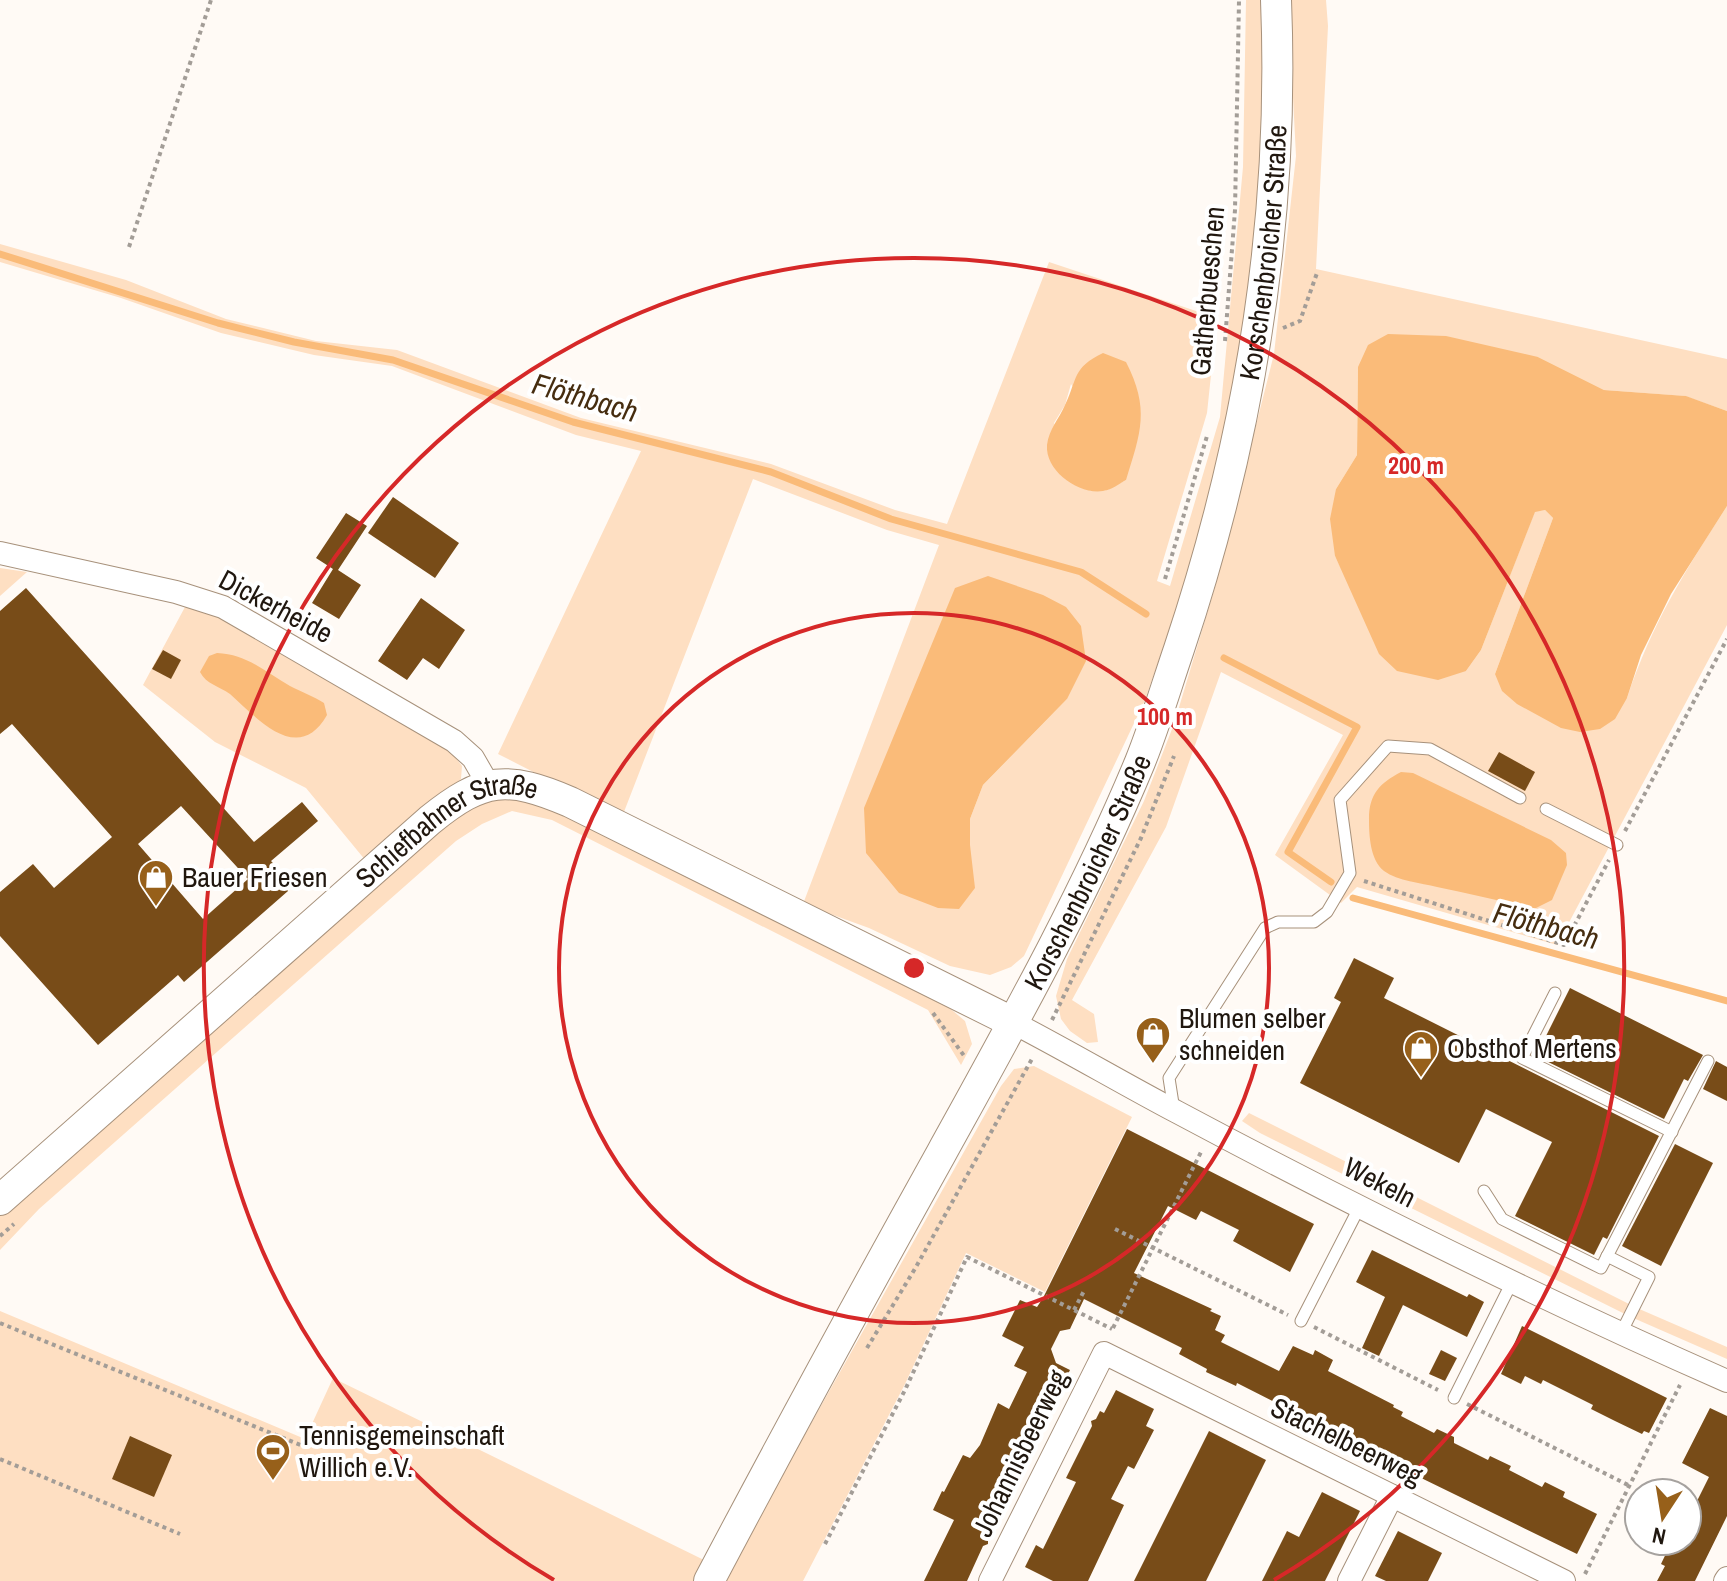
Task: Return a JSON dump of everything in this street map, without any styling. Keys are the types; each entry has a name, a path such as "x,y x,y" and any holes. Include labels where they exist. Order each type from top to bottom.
{"main road":[{"name":"Korschenbroicher Straße","path":"709,1581 1012,1022 1112,825 1153,728 1218,519 1242,420 1259,324 1274,179 1278,91 1276,0"},
{"name":"Schiefbahner Straße","path":"0,1200 430,820 459,798 488,784 532,788 570,802 1012,1022"}],"street":[{"name":"Dickerheide","path":"0,553 176,592 223,607 454,741 473,758 488,784"},
{"name":"Wekeln","path":"1012,1022 1174,1111 1360,1206 1620,1334 1727,1381"},
{"name":"Stachelbeerweg","path":"1104,1353 1564,1581"},
{"name":"Johannisbeerweg","path":"990,1581 1104,1353"},
{"path":"1349,1581 1392,1496"}],"lane":[{"path":"1174,1111 1169,1078 1265,928 1278,922 1309,923 1319,919 1327,912 1348,877 1350,870 1340,800 1388,746 1430,749 1520,798"},
{"path":"1546,809 1617,845"},
{"path":"1555,993 1522,1058 1672,1132"},
{"path":"1484,1191 1502,1219 1601,1268 1708,1061"},
{"path":"1301,1321 1360,1206"},
{"path":"1607,1256 1649,1277 1620,1334"},
{"path":"1454,1398 1512,1282"}],"path":[{"path":"129,247 211,0"},
{"name":"Gatherbueschen","path":"1225,345 1235,210 1239,0"},
{"path":"1259,324 1285,329 1300,321 1317,273"},
{"path":"1165,579 1209,429"},
{"path":"1348,877 1564,945 1727,639"},
{"path":"865,1351 902,1292 1043,1038"},
{"path":"825,1544 905,1390 967,1257 1112,1329 1205,1144 1223,1136"},
{"path":"1115,1229 1623,1482"},
{"path":"1074,1310 1085,1289"},
{"path":"0,1323 303,1446"},
{"path":"1634,1477 1689,1365"},
{"path":"0,1459 180,1534"},
{"path":"1582,1581 1623,1500"}],"shaded area":[{"path":"1246,0 1264,0 1265,163 1233,423 1185,584 1145,700 1024,956 1011,967 990,975 950,966 869,928 803,904 939,545 887,530 753,479 622,817 498,754 641,451 576,435 392,366 314,355 221,333 121,298 0,262 0,244 126,280 226,319 316,341 397,350 581,418 771,464 895,510 947,524 1049,262 1217,318 1207,413 1157,581 1170,586 1220,417 1243,167","holes":["1071,384 1126,480 1105,491 1090,491 1054,423 1065,405","955,588 1067,699 983,785 970,819 970,845"]},
{"path":"1288,0 1326,0 1328,26 1316,269 1727,359 1727,411 1685,396 1604,390 1538,357 1358,367 1357,455 1336,489 1335,556 1352,590 1466,671 1481,650 1535,511 1545,510 1553,518 1495,674 1627,698 1647,646 1671,598 1727,506 1727,625 1557,945 1357,887 1341,903 1275,855 1343,735 1221,672 1166,827 1072,1000 1094,1014 1098,1042 1087,1043 1070,1031 1061,1019 1056,996 1067,959 1144,801 1174,724 1215,587 1274,354 1296,156"},
{"path":"1388,334 1446,336 1538,357 1604,390 1686,396 1727,411 1727,506 1671,594 1641,655 1627,698 1615,719 1600,729 1580,732 1561,728 1517,704 1502,691 1495,674 1553,518 1545,510 1535,512 1481,650 1466,671 1438,680 1397,671 1379,654 1335,556 1330,519 1336,489 1357,455 1358,367 1368,345"},
{"path":"1103,353 1126,362 1138,394 1141,421 1126,480 1109,489 1094,491 1065,479 1052,464 1047,445 1077,374"},
{"path":"0,568 27,572 0,596"},
{"path":"988,576 1043,595 1066,607 1081,626 1086,661 1067,699 983,785 970,819 975,888 959,909 938,908 899,893 866,853 864,808 955,588"},
{"path":"185,607 221,616 446,745 462,766 461,779 366,861 306,788 215,742 143,685"},
{"path":"217,653 247,660 324,703 327,715 316,730 303,737 278,733 203,676 200,672 209,656"},
{"path":"1401,772 1413,773 1551,840 1566,853 1567,865 1552,900 1534,909 1410,881 1384,871 1371,847 1371,803 1377,790"},
{"path":"513,797 555,806 946,1005 965,1021 972,1044 961,1065 928,1010 552,820 512,811 482,824 456,841 39,1209 0,1250 0,1214 446,822 482,801"},
{"path":"1034,1066 1132,1117 1045,1292 966,1253 905,1384 803,1581 726,1581 786,1468 1001,1086 1014,1069"},
{"path":"1249,1113 1637,1308 1727,1347 1727,1359 1631,1317 1260,1133 1242,1121"},
{"name":"Tennisgemeinschaft Willich e.V.","path":"0,1311 305,1439 333,1378 704,1560 693,1581 0,1581"}],"building":[{"path":"393,497 459,543 435,578 368,533"},
{"path":"346,513 367,526 338,570 361,585 339,619 312,603 333,569 316,558"},
{"path":"26,588 254,842 302,802 318,821 271,861 292,884 288,891 184,982 178,975 98,1045 0,936 0,892 33,864 54,888 112,837 12,724 0,734 0,611","holes":["181,806 248,879 203,919 138,844"]},
{"path":"421,598 465,630 439,669 423,658 407,680 378,661"},
{"path":"163,650 181,660 171,679 152,669"},
{"path":"1499,752 1535,772 1525,791 1488,771"},
{"path":"1354,958 1394,978 1384,998 1659,1136 1607,1239 1603,1237 1594,1255 1515,1216 1552,1142 1486,1109 1459,1163 1300,1083 1341,1002 1334,998"},
{"path":"1570,988 1703,1055 1688,1081 1684,1079 1664,1119 1536,1056"},
{"path":"1716,1061 1727,1067 1727,1101 1703,1089"},
{"path":"1127,1129 1314,1224 1290,1272 1233,1241 1239,1230 1201,1211 1196,1220 1168,1206 1134,1273 1221,1316 1215,1330 1225,1335 1221,1342 1279,1371 1293,1346 1313,1355 1315,1350 1333,1360 1328,1371 1394,1405 1403,1412 1401,1416 1434,1433 1437,1429 1454,1437 1454,1443 1488,1460 1490,1456 1511,1466 1509,1470 1542,1487 1545,1482 1565,1492 1563,1497 1597,1514 1577,1554 1292,1415 1294,1412 1237,1383 1236,1386 1206,1372 1207,1369 1179,1354 1182,1348 1084,1299 1070,1329 1060,1331 1051,1349 1056,1363 1070,1370 1038,1435 1040,1440 1019,1449 995,1497 997,1503 991,1504 982,1522 988,1544 983,1546 967,1581 924,1581 954,1520 933,1510 942,1491 963,1455 970,1458 980,1445 998,1403 1009,1409 1027,1372 1014,1366 1024,1347 1002,1336 1020,1300 1037,1307 1043,1298"},
{"path":"1675,1144 1713,1163 1661,1266 1622,1246"},
{"path":"1372,1250 1467,1297 1469,1294 1484,1302 1467,1337 1403,1305 1379,1356 1362,1348 1385,1297 1356,1282"},
{"path":"1522,1326 1667,1398 1649,1433 1644,1431 1642,1434 1591,1409 1593,1405 1543,1380 1541,1384 1525,1376 1521,1384 1501,1374"},
{"path":"1441,1350 1457,1358 1445,1381 1429,1374"},
{"path":"1116,1390 1154,1409 1146,1426 1154,1430 1134,1469 1128,1466 1111,1499 1124,1505 1088,1581 1053,1581 1025,1567 1036,1545 1043,1549 1076,1482 1066,1478 1092,1426 1091,1421 1100,1411 1104,1413"},
{"path":"1710,1408 1727,1416 1727,1516 1695,1581 1657,1581 1665,1566 1661,1564 1664,1557 1703,1557 1703,1489 1709,1477 1682,1463"},
{"path":"1209,1431 1266,1460 1206,1581 1134,1581"},
{"path":"130,1436 172,1455 154,1497 112,1479"},
{"path":"1322,1492 1360,1511 1325,1581 1262,1581 1287,1531 1299,1537"},
{"path":"1398,1531 1442,1553 1428,1581 1386,1581 1375,1576"}],"waterway":[{"name":"Flöthbach","path":"0,254 218,323 294,342 393,360 573,422 771,472 891,519 1081,572 1146,614"},
{"name":"Flöthbach","path":"1224,658 1357,727 1288,852 1331,882"},
{"name":"Flöthbach","path":"1353,898 1727,1001"}],"place":[{"name":"Bauer Friesen","path":"156,908"},
{"name":"Blumen selber schneiden","path":"1153,1065"},
{"name":"Obsthof Mertens","path":"1421,1079"},
{"name":"Tennisgemeinschaft Willich e.V.","path":"273,1482"}]}
